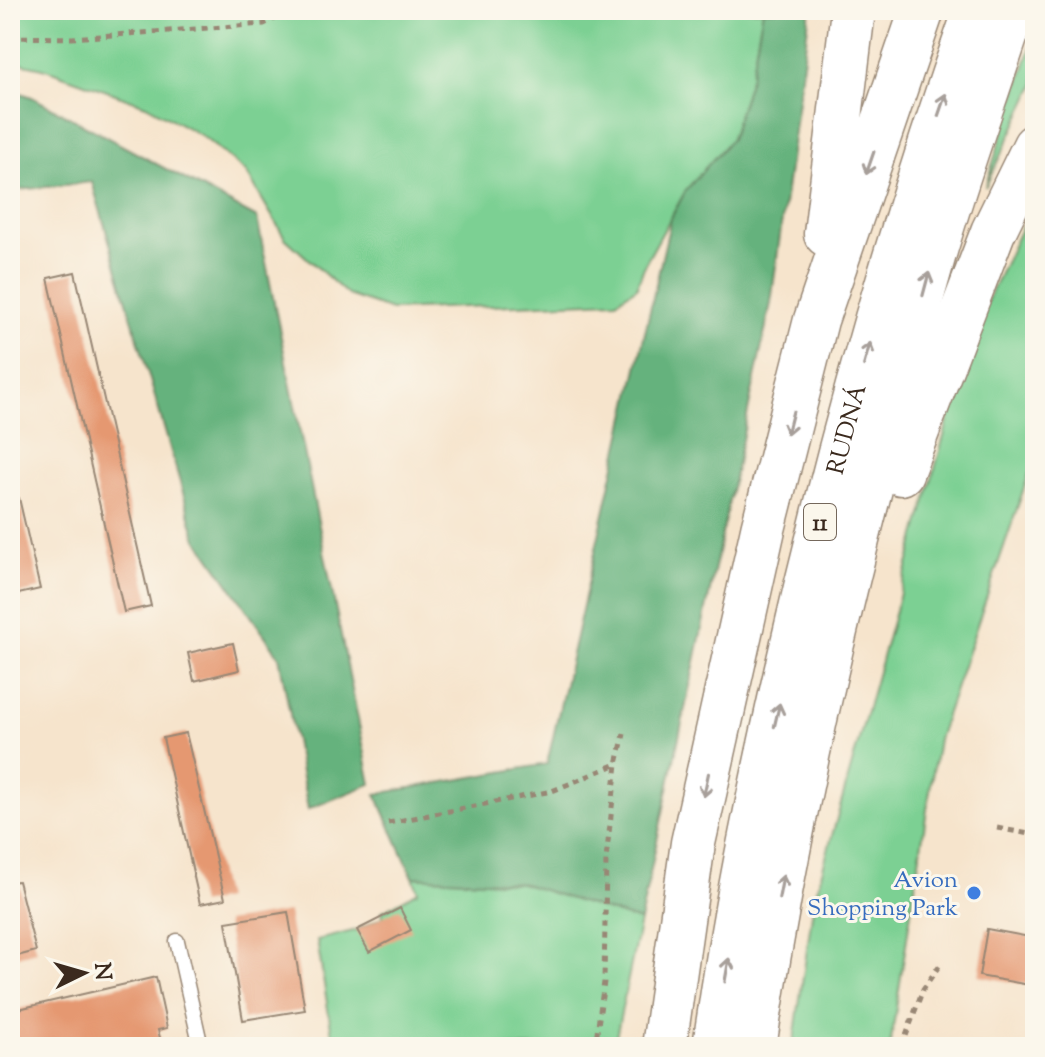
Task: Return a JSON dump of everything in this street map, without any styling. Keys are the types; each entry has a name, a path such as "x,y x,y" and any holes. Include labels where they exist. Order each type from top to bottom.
{"highway":[{"path":"816,320 853,10"},
{"name":"11","path":"664,1047 693,843 763,529 816,320 922,10"},
{"name":"RUDNÁ","path":"715,1047 751,828 824,505 924,156 976,10"},
{"path":"754,1047 799,794 859,533 934,255 1014,10"},
{"path":"799,794 872,549 993,232 1035,146"}],"lane":[{"path":"177,941 201,1047"}],"path":[{"path":"10,37 72,38 264,24 294,10"},
{"path":"595,1047 604,982 606,859 617,764 624,734"},
{"path":"388,823 552,791 617,764"},
{"path":"997,828 1035,835"},
{"path":"902,1047 923,989 939,966"}],"green space":[{"path":"10,10 763,10 751,75 731,139 686,190 645,264 637,287 616,301 391,310 348,295 285,238 246,172 202,136 146,105 43,68 10,61"},
{"path":"763,10 810,10 771,303 640,921 521,883 413,877 376,794 547,764 671,218 686,190 731,139 751,75"},
{"path":"1035,35 1035,85 985,187"},
{"path":"10,89 32,97 257,218 371,784 308,809 279,656 196,537 92,182 10,191"},
{"path":"1035,199 1035,456 938,739 890,1047 793,1047 814,900 974,329"},
{"path":"413,877 521,883 640,921 614,1047 334,1047 317,940 357,930 383,917 381,912 418,891"}],"building":[{"path":"75,272 151,606 124,612 48,278"},
{"path":"19,498 40,589 10,596 10,499"},
{"path":"233,643 239,670 194,681 188,653"},
{"path":"186,733 225,899 200,904 163,738"},
{"path":"18,881 36,951 10,958 10,882"},
{"path":"400,908 411,930 369,952 357,930"},
{"path":"288,912 305,1010 243,1020 226,922"},
{"path":"987,929 1035,938 1035,986 979,976"},
{"path":"156,977 167,1028 158,1030 161,1042 156,1043 157,1047 16,1047 10,1011"}],"place":[{"name":"Avion Shopping Park","path":"974,893"}]}
